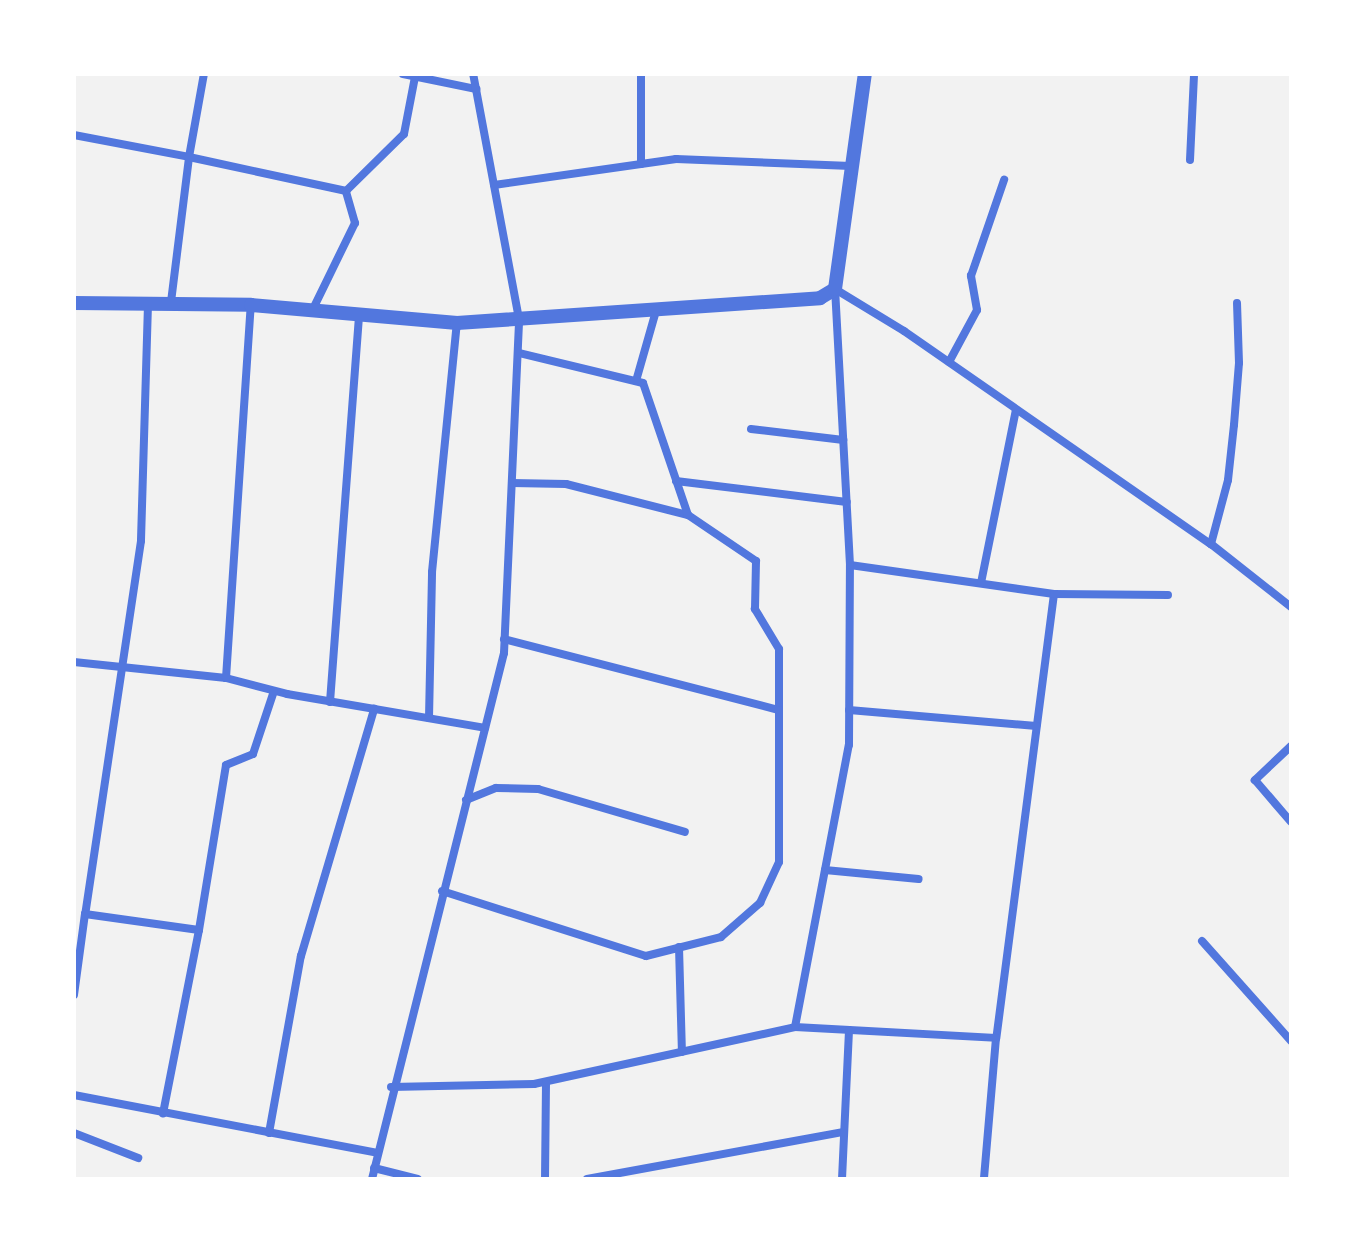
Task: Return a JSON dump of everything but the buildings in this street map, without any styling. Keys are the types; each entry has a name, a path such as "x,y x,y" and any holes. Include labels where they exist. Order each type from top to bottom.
{"street":[{"path":"171,302 189,157 204,74"},
{"path":"403,74 476,89"},
{"path":"372,1179 391,1087 485,728 504,639 519,319 473,74"},
{"path":"641,74 641,164"},
{"path":"795,1027 849,745 850,565 835,289 865,74"},
{"path":"1190,160 1194,74"},
{"path":"346,191 404,134 415,77"},
{"path":"74,135 346,191"},
{"path":"494,185 676,159 851,166"},
{"path":"949,362 977,310 971,276 1004,180"},
{"path":"312,312 355,223 346,191"},
{"path":"74,303 251,305 359,317 457,323 799,303 835,289"},
{"path":"835,289 949,362 1211,544 1291,607"},
{"path":"1211,544 1228,480 1234,425 1239,363 1237,303"},
{"path":"74,995 125,669 141,541 148,304"},
{"path":"226,678 251,305"},
{"path":"636,381 656,311"},
{"path":"330,702 359,317"},
{"path":"429,718 432,572 457,323"},
{"path":"519,353 643,383 688,515"},
{"path":"981,583 1016,409"},
{"path":"751,429 843,440"},
{"path":"676,481 847,502"},
{"path":"442,891 646,956 721,937 760,903 779,862 779,649 755,609 756,561 688,515 566,484 512,483"},
{"path":"850,565 1054,594 1168,595"},
{"path":"984,1179 996,1038 1054,594"},
{"path":"504,639 779,710"},
{"path":"74,662 226,678 330,702 485,728"},
{"path":"163,1114 199,930 226,765 253,754 274,691"},
{"path":"269,1133 301,956 374,709"},
{"path":"849,710 1036,726"},
{"path":"1291,746 1255,780 1291,822"},
{"path":"466,800 496,788 538,789 685,832"},
{"path":"825,870 919,879"},
{"path":"85,914 199,930"},
{"path":"1202,941 1291,1041"},
{"path":"679,947 682,1052"},
{"path":"391,1087 546,1082 795,1027 996,1038"},
{"path":"842,1179 849,1030"},
{"path":"545,1179 546,1082"},
{"path":"74,1095 377,1153"},
{"path":"587,1179 844,1132"},
{"path":"74,1133 138,1158"},
{"path":"374,1168 418,1179"}]}
